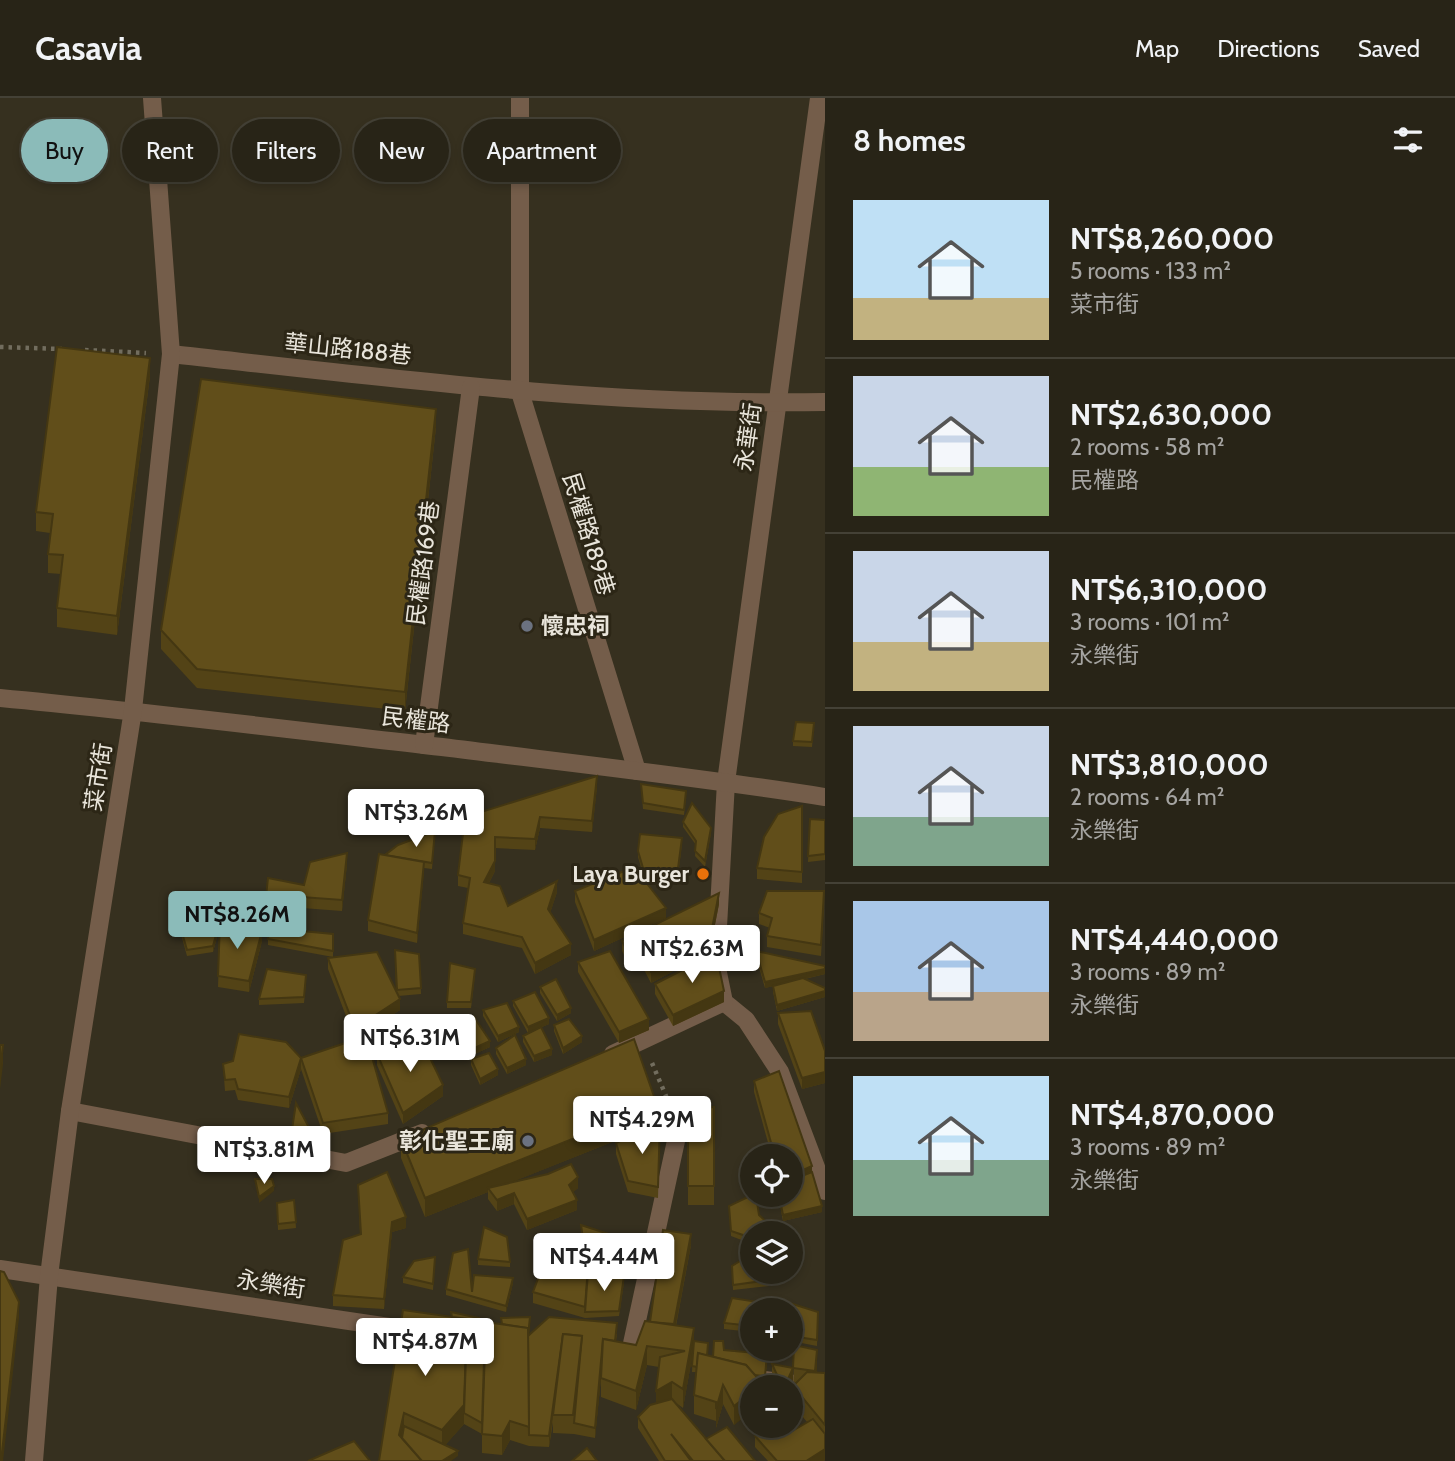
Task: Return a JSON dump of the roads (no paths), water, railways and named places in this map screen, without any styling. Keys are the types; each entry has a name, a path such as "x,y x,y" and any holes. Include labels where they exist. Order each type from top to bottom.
{"street":[{"name":"菜市街","path":"34,1461 50,1276 70,1111 133,710 172,354 152,98"},
{"path":"520,98 520,392"},
{"name":"永華街","path":"724,1002 716,963 726,782 819,98"},
{"name":"華山路188巷","path":"172,354 520,392 778,403 825,402"},
{"name":"民權路169巷","path":"424,745 471,387"},
{"name":"民權路189巷","path":"520,392 637,771"},
{"name":"民權路","path":"0,698 133,710 726,782 825,797"},
{"path":"592,1063 643,1042 724,1002 746,1020 780,1072 825,1191"},
{"path":"70,1111 346,1163 439,1126"},
{"path":"628,1362 679,1127"},
{"name":"永樂街","path":"0,1269 435,1334"},
{"path":"723,1375 825,1388"}],"place":[{"name":"懷忠祠","path":"527,626"},
{"name":"Laya Burger","path":"703,874"},
{"name":"彰化聖王廟","path":"528,1141"}]}
